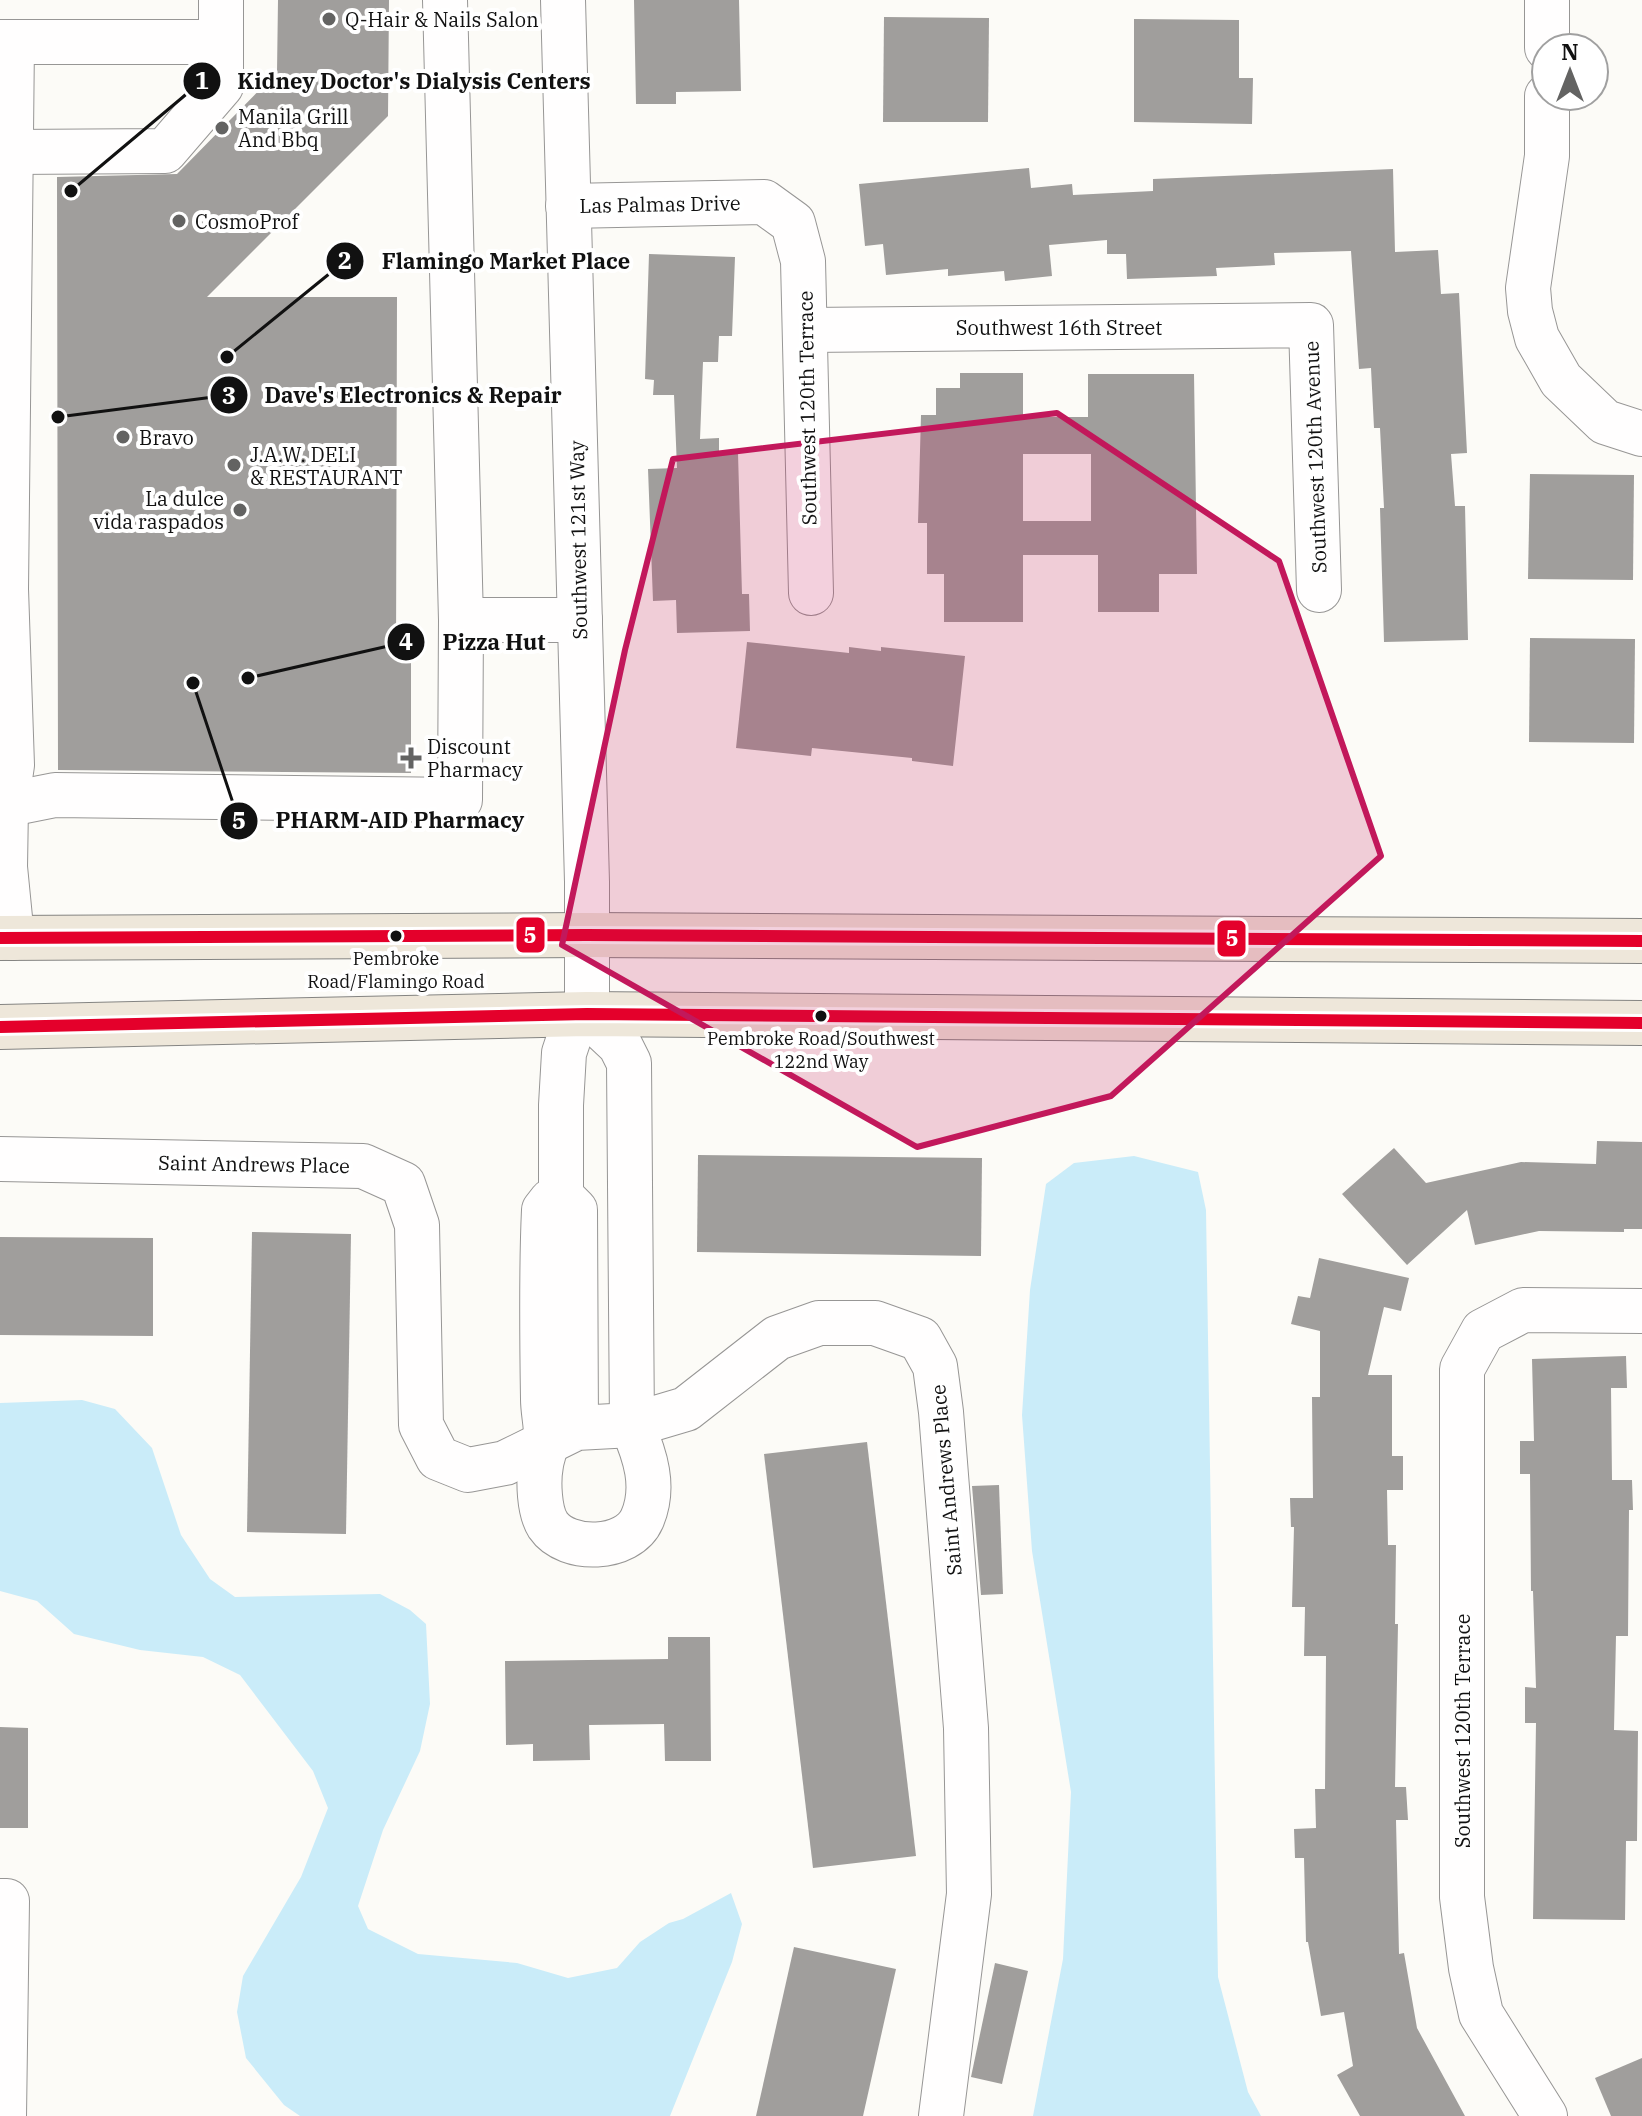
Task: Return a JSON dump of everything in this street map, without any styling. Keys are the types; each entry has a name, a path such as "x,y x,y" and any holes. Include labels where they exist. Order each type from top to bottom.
{"main road":[{"path":"6,938 586,935 1642,941"},
{"path":"0,1027 587,1014 1642,1023"}],"street":[{"path":"3,806 55,795 460,800 461,620 445,0"},
{"name":"Southwest 121st Way","path":"563,0 587,882 587,1014"},
{"path":"1547,0 1547,32"},
{"path":"6,938 3,806 12,765 6,589 11,152 6,42 221,21 221,86 165,151 11,152"},
{"path":"1547,112 1547,156 1528,288 1537,338 1561,380 1605,422 1642,434"},
{"name":"Las Palmas Drive","path":"568,206 764,202 793,223"},
{"name":"Southwest 120th Terrace","path":"793,223 803,261 807,330 811,593"},
{"name":"Southwest 16th Street","path":"807,330 1311,325"},
{"name":"Southwest 120th Avenue","path":"1311,325 1319,590"},
{"path":"461,620 580,620"},
{"path":"587,1014 620,1045 630,1067 632,1425 645,1455 648,1476 648,1498 641,1522 624,1538 596,1545 569,1541 549,1526 543,1512 540,1482 541,1466 561,1436 575,1210 561,1196 564,1053 570,1035 587,1014"},
{"name":"Saint Andrews Place","path":"0,1159 363,1166 403,1184 417,1225 421,1425 438,1458 468,1470 505,1463 561,1436 632,1425 686,1409 777,1338 819,1323 875,1323 920,1339 935,1366 941,1412 966,1728 969,1894 941,2116"},
{"name":"Southwest 120th Terrace","path":"1545,2116 1481,2014 1471,1968 1462,1897 1462,1369 1483,1331 1523,1310 1642,1311"},
{"path":"0,1901 7,1901 4,2116"}],"highlighted area":[{"path":"1057,413 1279,561 1381,856 1111,1096 917,1147 562,945 625,650 673,459"}],"water":[{"path":"1134,1156 1198,1172 1206,1210 1218,1977 1248,2092 1261,2116 1033,2116 1063,1959 1071,1792 1032,1551 1022,1415 1030,1290 1046,1184 1074,1163"},
{"path":"82,1400 115,1409 152,1448 181,1535 210,1579 235,1597 380,1594 410,1610 426,1624 430,1704 420,1751 383,1830 358,1906 368,1929 418,1954 517,1963 568,1978 617,1968 640,1942 669,1923 683,1919 731,1893 742,1924 732,1962 670,2116 300,2116 284,2105 246,2058 237,2012 243,1976 301,1877 328,1808 313,1771 240,1675 203,1657 140,1650 74,1634 37,1601 0,1591 0,1403"}],"building":[{"path":"278,0 389,0 388,116 207,297 397,297 396,660 411,660 411,773 58,770 57,177 177,174 277,72"},
{"path":"634,0 739,0 741,91 676,92 676,104 636,104"},
{"path":"884,17 989,18 988,122 883,122"},
{"path":"1134,19 1239,20 1239,78 1253,78 1252,124 1134,122"},
{"path":"1029,168 1031,188 1072,184 1073,195 1153,191 1153,179 1393,169 1395,252 1438,250 1441,294 1459,293 1467,453 1451,454 1455,506 1465,506 1468,640 1384,642 1380,508 1384,508 1380,428 1374,428 1371,368 1359,369 1351,251 1274,253 1275,265 1216,268 1217,276 1127,279 1126,254 1107,254 1107,240 1049,245 1052,276 1005,281 1004,271 948,276 948,269 886,275 883,244 865,246 859,184"},
{"path":"649,254 735,257 732,336 719,336 718,362 703,362 700,439 719,438 719,454 738,453 742,594 749,594 750,631 677,633 676,600 653,601 648,469 677,468 674,395 653,395 654,380 645,379"},
{"path":"960,373 1023,373 1023,417 1088,417 1088,374 1194,374 1197,574 1159,574 1159,612 1098,612 1098,555 1023,555 1023,622 944,622 944,574 927,574 927,523 918,523 921,415 936,415 936,388 960,388","holes":["1023,454 1091,454 1091,521 1023,521"]},
{"path":"1530,474 1634,475 1633,580 1528,579"},
{"path":"1530,638 1635,639 1634,743 1529,742"},
{"path":"747,642 849,653 849,647 881,651 881,647 965,656 953,766 912,761 912,758 812,748 811,756 736,748"},
{"path":"1597,1141 1642,1142 1642,1229 1624,1229 1624,1232 1539,1231 1475,1245 1467,1210 1407,1265 1342,1194 1394,1148 1426,1183 1521,1162 1596,1164"},
{"path":"698,1155 982,1158 981,1256 697,1252"},
{"path":"252,1232 351,1234 346,1534 247,1532"},
{"path":"0,1237 153,1238 153,1336 0,1335"},
{"path":"1319,1258 1409,1278 1401,1311 1384,1307 1368,1375 1392,1375 1392,1456 1403,1456 1403,1490 1387,1490 1388,1545 1396,1545 1395,1787 1406,1787 1408,1820 1396,1820 1399,1954 1404,1953 1417,2028 1465,2116 1360,2116 1337,2075 1353,2066 1344,2012 1321,2016 1306,1942 1304,1858 1295,1858 1294,1829 1316,1828 1315,1789 1325,1789 1326,1656 1304,1656 1305,1607 1292,1607 1294,1527 1291,1527 1290,1498 1313,1498 1312,1397 1320,1397 1320,1331 1291,1324 1298,1296 1310,1298"},
{"path":"1626,1356 1627,1388 1611,1388 1612,1480 1632,1480 1633,1510 1629,1510 1628,1636 1616,1636 1614,1730 1638,1731 1637,1841 1626,1841 1625,1920 1533,1919 1536,1723 1525,1723 1525,1687 1536,1688 1530,1474 1520,1474 1520,1441 1534,1441 1532,1359"},
{"path":"867,1442 916,1856 813,1868 764,1454"},
{"path":"999,1485 1003,1594 981,1595 972,1486"},
{"path":"668,1637 710,1637 711,1761 665,1761 664,1724 589,1725 590,1760 533,1761 533,1744 506,1745 505,1661 668,1659"},
{"path":"0,1727 28,1728 28,1828 0,1828"},
{"path":"794,1947 896,1969 863,2116 756,2116"},
{"path":"995,1963 1028,1971 1002,2084 971,2077"},
{"path":"1642,2058 1642,2116 1611,2116 1595,2078"}],"transit line":[{"name":"5","path":"0,938 586,935 1642,941"},
{"name":"5","path":"0,1027 587,1014 1642,1023"}],"place":[{"name":"Q-Hair & Nails Salon","path":"329,19"},
{"name":"Manila Grill And Bbq","path":"222,128"},
{"name":"Kidney Doctor's Dialysis Centers","path":"71,191"},
{"name":"CosmoProf","path":"179,221"},
{"name":"Flamingo Market Place","path":"227,357"},
{"name":"Dave's Electronics & Repair","path":"58,417"},
{"name":"Bravo","path":"123,437"},
{"name":"J.A.W. DELI & RESTAURANT","path":"234,465"},
{"name":"La dulce vida raspados","path":"240,510"},
{"name":"Pizza Hut","path":"248,678"},
{"name":"PHARM-AID Pharmacy","path":"193,683"},
{"name":"Discount Pharmacy","path":"411,758"},
{"name":"Pembroke Road/Flamingo Road","path":"396,936"},
{"name":"Pembroke Road/Southwest 122nd Way","path":"821,1016"}]}
